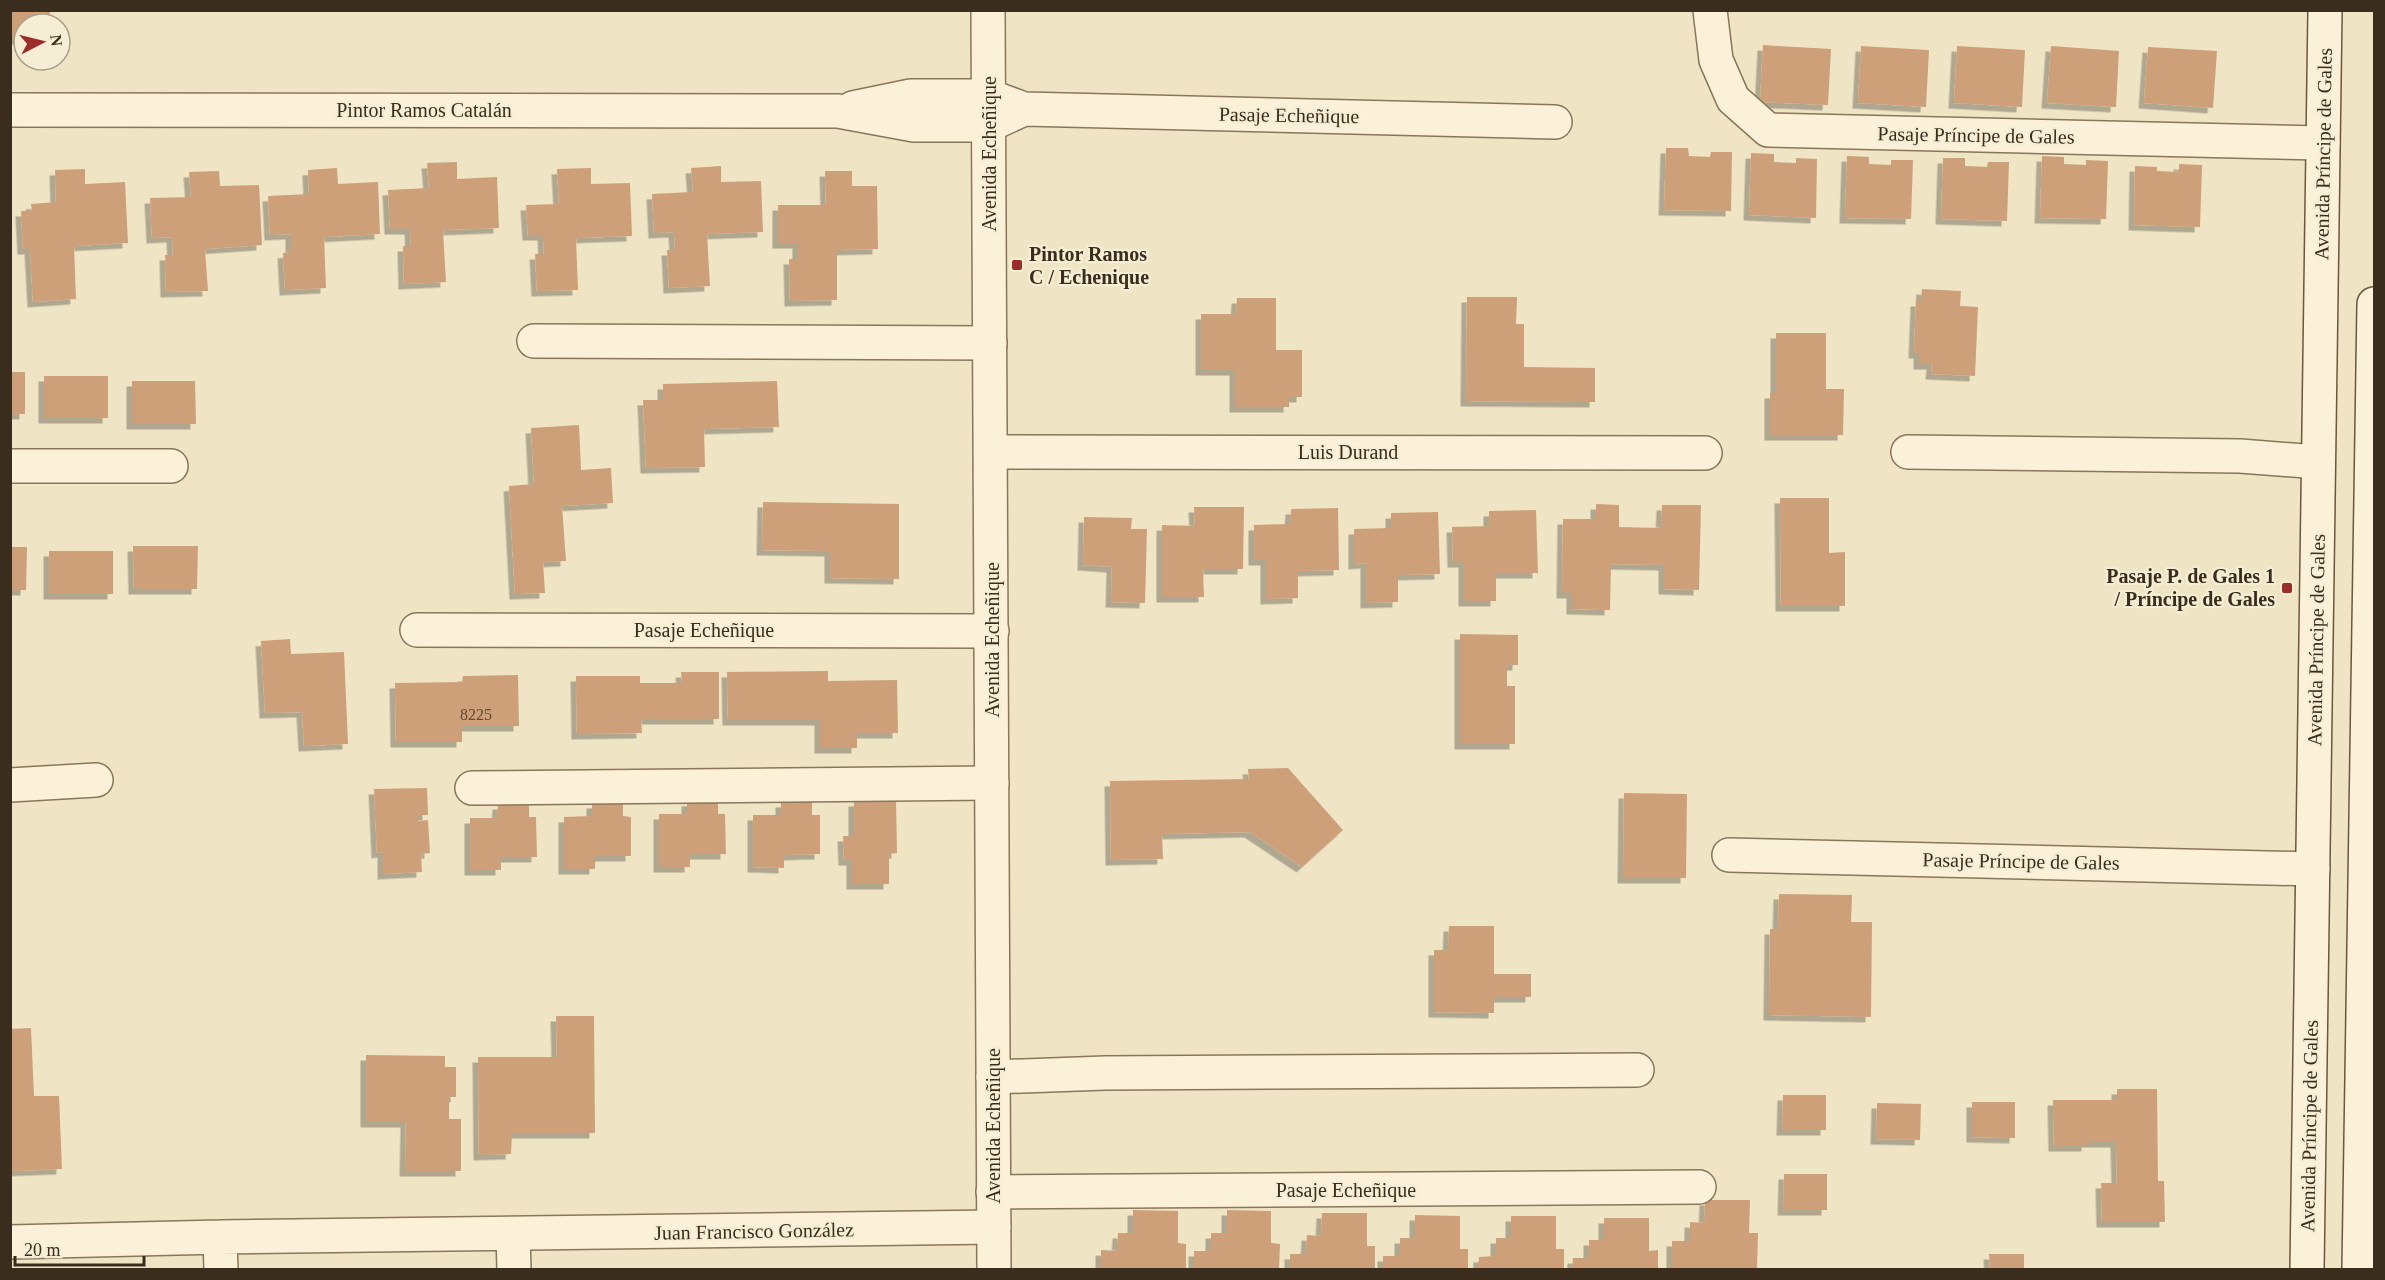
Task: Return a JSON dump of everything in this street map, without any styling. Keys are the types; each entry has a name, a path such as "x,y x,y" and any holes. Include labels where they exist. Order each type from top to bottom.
{"street":[{"name":"Avenida Echeñique","path":"988,10 994,1269"},
{"name":"Pasaje Príncipe de Gales","path":"1710,10 1716,60 1733,99 1768,130 2323,142"},
{"name":"Avenida Príncipe de Gales","path":"2307,1269 2325,10"},
{"name":"Pintor Ramos Catalán","path":"10,110 838,111 914,125 989,110"},
{"name":"Pasaje Echeñique","path":"989,110 1555,122"},
{"path":"2360,1269 2369,1081 2374,304"},
{"path":"534,341 990,343"},
{"name":"Luis Durand","path":"991,452 1705,453"},
{"path":"1908,452 2240,456 2318,462"},
{"path":"10,466 171,465"},
{"name":"Pasaje Echeñique","path":"417,630 992,631"},
{"path":"10,785 96,780"},
{"path":"472,788 992,783"},
{"name":"Pasaje Príncipe de Gales","path":"1729,855 2313,868"},
{"path":"993,1077 1105,1073 1637,1070"},
{"name":"Pasaje Echeñique","path":"993,1192 1699,1187"},
{"name":"Juan Francisco González","path":"10,1242 994,1227"},
{"path":"513,1234 514,1269"},
{"path":"220,1237 221,1269"}],"building":[{"path":"10,10 50,10 50,12 12,12 12,39 10,39"},
{"path":"1763,45 1831,49 1828,105 1760,102"},
{"path":"1861,46 1929,50 1926,107 1858,103"},
{"path":"1957,46 2025,50 2022,107 1954,103"},
{"path":"2051,46 2119,51 2116,107 2047,103"},
{"path":"2148,47 2217,51 2213,108 2144,103"},
{"path":"1666,148 1688,148 1689,156 1710,157 1711,152 1732,152 1731,211 1664,210"},
{"path":"1751,153 1774,154 1774,162 1796,163 1796,158 1817,159 1816,218 1749,215"},
{"path":"1847,156 1869,157 1869,164 1891,165 1891,160 1913,160 1911,219 1845,218"},
{"path":"2042,156 2064,157 2064,164 2086,165 2086,160 2108,161 2106,219 2040,218"},
{"path":"1943,158 1965,158 1965,166 1987,167 1988,162 2009,162 2007,221 1941,219"},
{"path":"457,162 457,179 497,177 499,228 443,230 446,282 404,284 403,246 411,246 410,229 390,229 388,190 429,188 427,163"},
{"path":"2179,164 2202,165 2200,227 2134,225 2135,166 2157,167 2157,171 2179,172"},
{"path":"721,166 721,182 761,181 763,232 707,234 710,286 669,288 667,250 675,250 674,232 654,233 652,194 693,192 691,168"},
{"path":"337,168 338,184 378,182 380,234 324,237 326,288 285,290 283,253 291,252 291,234 270,235 268,196 309,194 308,170"},
{"path":"591,168 591,184 630,183 632,236 576,238 578,290 537,291 535,254 544,254 543,235 528,235 526,205 559,204 557,169"},
{"path":"85,169 85,184 125,182 128,243 74,246 76,299 33,302 30,249 23,249 21,211 32,211 31,204 56,202 55,170"},
{"path":"219,171 220,186 259,185 262,245 205,249 208,291 166,292 165,255 173,255 172,237 152,238 150,198 191,197 189,172"},
{"path":"825,171 852,171 852,186 877,186 878,249 837,250 837,300 790,301 789,259 798,259 798,243 778,243 778,205 826,205"},
{"path":"1922,289 1961,291 1960,306 1978,307 1975,376 1931,374 1932,364 1919,364 1919,353 1914,353 1916,301 1921,301"},
{"path":"1467,297 1517,297 1516,324 1524,324 1524,367 1595,368 1595,402 1466,401"},
{"path":"1237,298 1276,298 1276,350 1302,350 1302,397 1289,397 1289,407 1235,407 1235,370 1201,370 1201,314 1236,314"},
{"path":"1776,333 1826,333 1826,389 1844,389 1843,435 1770,435 1770,393 1776,393"},
{"path":"10,372 25,372 25,414 10,414"},
{"path":"44,376 108,376 108,418 44,418"},
{"path":"132,381 195,381 196,424 132,424"},
{"path":"777,381 779,427 704,429 705,467 646,468 643,400 663,400 663,384"},
{"path":"579,425 581,470 611,468 613,503 562,506 566,561 543,562 545,593 515,594 509,486 534,484 531,428"},
{"path":"1780,498 1829,498 1829,553 1845,552 1845,606 1781,606"},
{"path":"763,502 899,504 899,579 830,578 830,551 762,550"},
{"path":"1596,504 1619,505 1619,527 1661,528 1662,505 1701,505 1699,590 1664,589 1664,565 1611,564 1610,610 1572,609 1572,593 1562,593 1563,519 1596,519"},
{"path":"1194,507 1244,507 1243,569 1203,569 1204,597 1162,597 1162,525 1195,526"},
{"path":"1338,508 1339,570 1298,571 1298,598 1266,599 1266,560 1254,560 1254,525 1290,524 1291,509"},
{"path":"1536,510 1538,573 1496,573 1496,601 1464,601 1464,562 1453,562 1452,527 1489,526 1489,511"},
{"path":"1438,512 1440,574 1398,575 1398,602 1366,603 1366,563 1354,564 1354,529 1391,528 1391,513"},
{"path":"1084,517 1132,518 1131,529 1147,529 1145,603 1111,602 1112,567 1083,565"},
{"path":"133,546 198,546 197,589 134,589"},
{"path":"10,547 27,547 26,590 10,590"},
{"path":"49,551 113,551 113,594 49,594"},
{"path":"1460,634 1518,635 1518,665 1507,665 1507,686 1515,686 1515,744 1460,744"},
{"path":"290,639 291,654 344,652 348,744 304,746 302,712 265,713 261,641"},
{"path":"828,671 828,681 897,680 898,733 857,733 857,748 820,748 820,720 728,720 727,672"},
{"path":"681,672 719,672 719,719 641,719 642,733 577,734 576,676 640,676 640,683 682,683"},
{"path":"518,675 519,726 462,726 462,742 396,742 395,683 462,682 463,676"},
{"path":"1288,768 1343,830 1302,867 1250,832 1162,834 1163,859 1111,860 1110,781 1249,779 1248,769"},
{"path":"427,788 428,815 418,815 418,821 428,820 430,853 421,854 422,872 383,874 383,852 377,853 374,789"},
{"path":"1624,793 1687,794 1686,878 1623,878"},
{"path":"718,800 718,814 725,814 726,854 690,854 690,867 659,867 659,814 687,814 687,801"},
{"path":"896,800 897,853 889,854 889,884 852,884 852,860 844,860 843,836 854,836 854,801"},
{"path":"812,801 812,815 820,815 820,854 784,855 784,868 753,867 753,815 781,815 781,802"},
{"path":"592,803 623,803 623,816 631,817 631,856 595,856 595,869 564,869 564,817 592,816"},
{"path":"498,804 529,804 529,817 536,817 537,857 501,857 501,870 470,870 470,818 497,818"},
{"path":"1779,894 1852,895 1851,922 1872,922 1871,1017 1769,1015 1770,929 1778,929"},
{"path":"1449,926 1494,926 1494,974 1531,974 1531,997 1494,997 1494,1013 1434,1012 1434,950 1448,950"},
{"path":"556,1016 594,1016 595,1133 512,1133 511,1154 479,1155 478,1057 557,1057"},
{"path":"31,1028 34,1096 59,1096 62,1169 10,1171 10,1029"},
{"path":"366,1055 445,1056 445,1067 456,1067 456,1097 449,1097 449,1119 461,1119 461,1171 405,1171 406,1122 366,1122"},
{"path":"2117,1089 2157,1089 2158,1181 2164,1181 2165,1222 2102,1222 2101,1183 2117,1183 2116,1142 2087,1142 2087,1146 2054,1146 2053,1100 2117,1100"},
{"path":"1783,1095 1826,1095 1826,1130 1782,1130"},
{"path":"1972,1102 2015,1102 2015,1138 1972,1137"},
{"path":"1877,1103 1921,1104 1920,1140 1876,1139"},
{"path":"1784,1174 1827,1174 1827,1210 1783,1210"},
{"path":"1705,1200 1750,1200 1749,1233 1758,1233 1757,1270 1672,1270 1672,1241 1690,1241 1690,1222 1704,1223"},
{"path":"1133,1210 1178,1211 1178,1243 1186,1244 1186,1270 1101,1270 1101,1250 1117,1251 1118,1233 1133,1233"},
{"path":"1227,1210 1271,1211 1271,1243 1280,1244 1279,1270 1194,1270 1194,1251 1211,1251 1211,1233 1227,1233"},
{"path":"1322,1213 1367,1213 1367,1246 1375,1246 1375,1270 1290,1270 1290,1254 1306,1254 1307,1235 1321,1236"},
{"path":"1415,1215 1460,1216 1460,1249 1468,1249 1468,1270 1383,1270 1383,1256 1400,1256 1400,1238 1415,1238"},
{"path":"1511,1216 1556,1216 1556,1249 1564,1249 1564,1270 1478,1270 1479,1257 1496,1256 1496,1238 1511,1238"},
{"path":"1604,1218 1649,1218 1649,1251 1658,1250 1658,1270 1572,1270 1573,1258 1589,1258 1589,1240 1604,1240"},
{"path":"1989,1254 2024,1254 2024,1270 1990,1270"}],"place":[{"name":"Pintor Ramos C / Echenique","path":"1017,265"},
{"name":"Pasaje P. de Gales 1 / Príncipe de Gales","path":"2287,588"}]}
